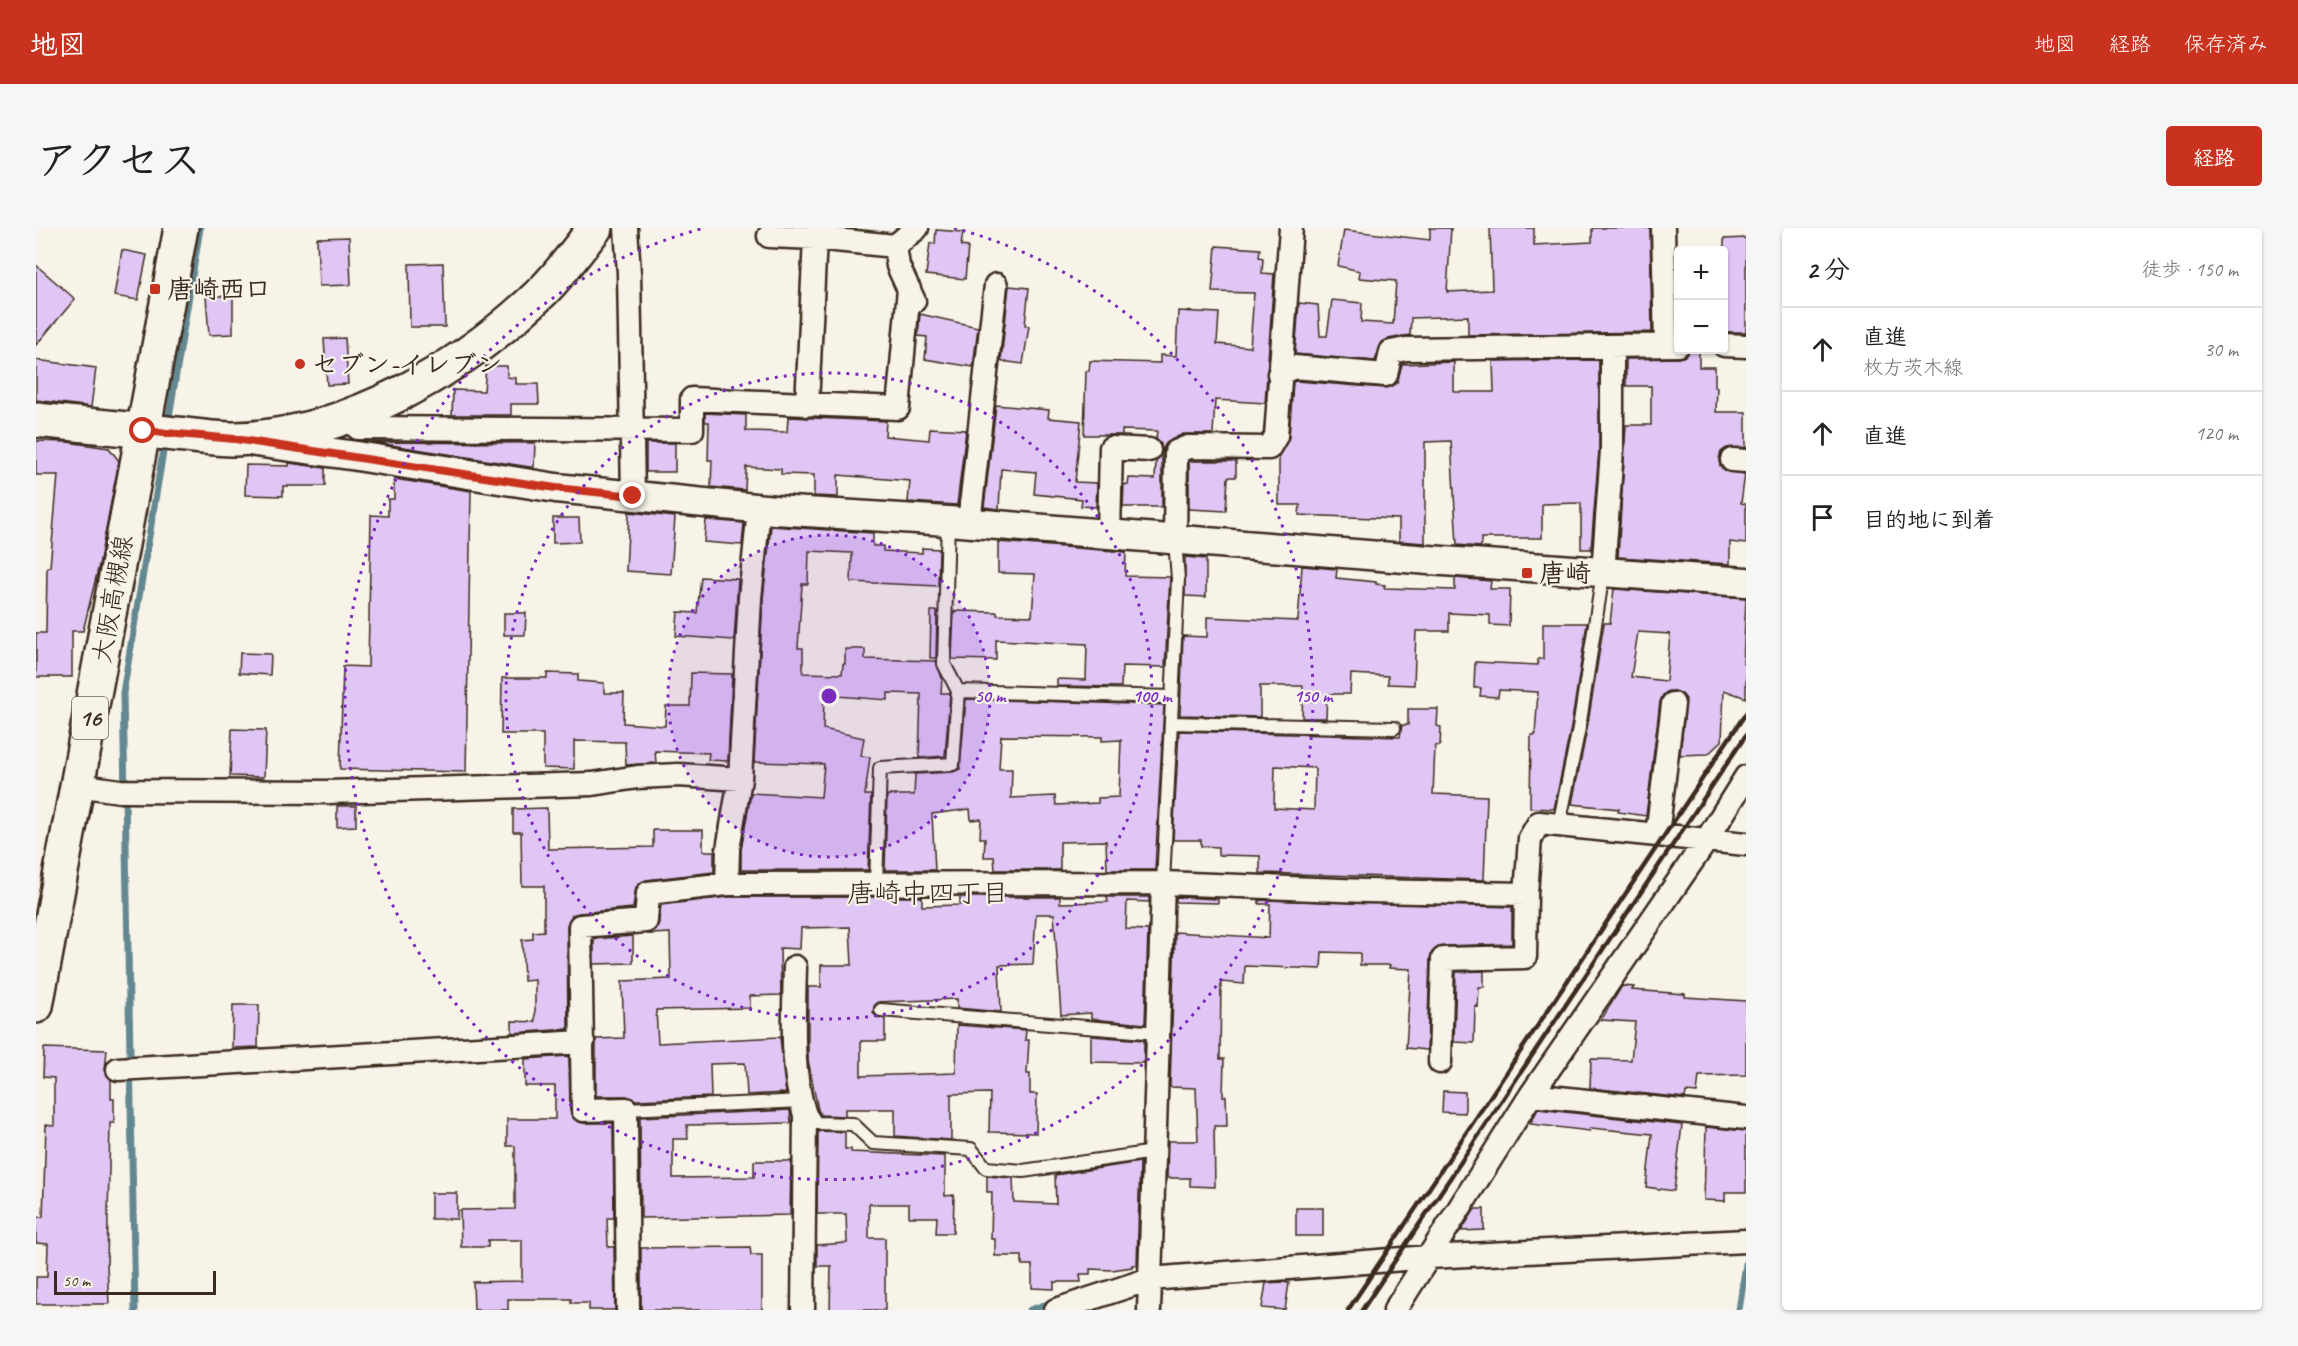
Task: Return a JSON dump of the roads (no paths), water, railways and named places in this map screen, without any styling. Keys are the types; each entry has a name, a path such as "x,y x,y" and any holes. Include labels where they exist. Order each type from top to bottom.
{"main road":[{"name":"大阪高槻線","path":"36,1006 181,228"},
{"path":"36,420 235,439 301,431 358,432 378,405 437,372 496,333 545,289 595,228"}],"street":[{"path":"626,228 629,273 633,496"},
{"path":"769,236 895,246 917,228"},
{"path":"1175,540 1176,452 1188,447 1269,448 1276,436 1292,228"},
{"path":"1279,374 1294,367 1386,375 1391,352 1406,349 1672,345 1663,228"},
{"path":"807,405 815,238"},
{"path":"895,246 898,266 920,313"},
{"path":"958,522 996,285"},
{"path":"235,439 299,450 358,432 692,430 692,399 898,408 909,289"},
{"path":"1728,345 1746,346"},
{"path":"1603,573 1612,450 1612,346"},
{"path":"358,432 556,488 759,509 1746,582"},
{"path":"1109,535 1111,448 1149,450"},
{"path":"727,884 728,849 740,779 750,598 759,509"},
{"path":"1657,835 1673,704"},
{"path":"77,785 120,791 328,792 582,785 638,777 678,775 740,779"},
{"path":"1395,1310 1531,1095 1706,841 1746,777"},
{"path":"1440,1062 1443,959 1525,957 1530,838 1539,823 1746,844"},
{"path":"628,1310 626,1109 583,1110 580,926 646,921 648,892 727,884 1163,883 1355,891 1526,894"},
{"path":"1149,1310 1163,883"},
{"path":"795,967 793,1030 800,1101 805,1115 802,1310"},
{"path":"118,1069 583,1042"},
{"path":"1531,1095 1746,1118"},
{"path":"1056,1310 1150,1279 1429,1257 1746,1241"}],"lane":[{"path":"876,884 880,768 953,764 958,691 944,664 958,522"},
{"path":"1163,883 1178,579 1175,540"},
{"path":"1559,825 1579,728 1603,573"},
{"path":"958,691 1172,697"},
{"path":"1171,723 1394,728"},
{"path":"881,1010 1158,1033"},
{"path":"626,1109 800,1101 816,1123 853,1124 873,1143 971,1149 986,1168 1023,1171 1154,1152"}],"waterway":[{"path":"168,423 200,228"},
{"path":"135,1310 123,693 165,440"},
{"path":"1739,1310 1746,1264"},
{"path":"1030,1310 1053,1302"}],"railway":[{"path":"1348,1310 1746,713"},
{"path":"1362,1310 1746,735"}],"place":[{"name":"唐崎西口","path":"155,289"},
{"name":"セブン-イレブン","path":"300,364"},
{"name":"唐崎","path":"1527,573"}],"district":[{"name":"唐崎中四丁目","path":"928,893"}]}
